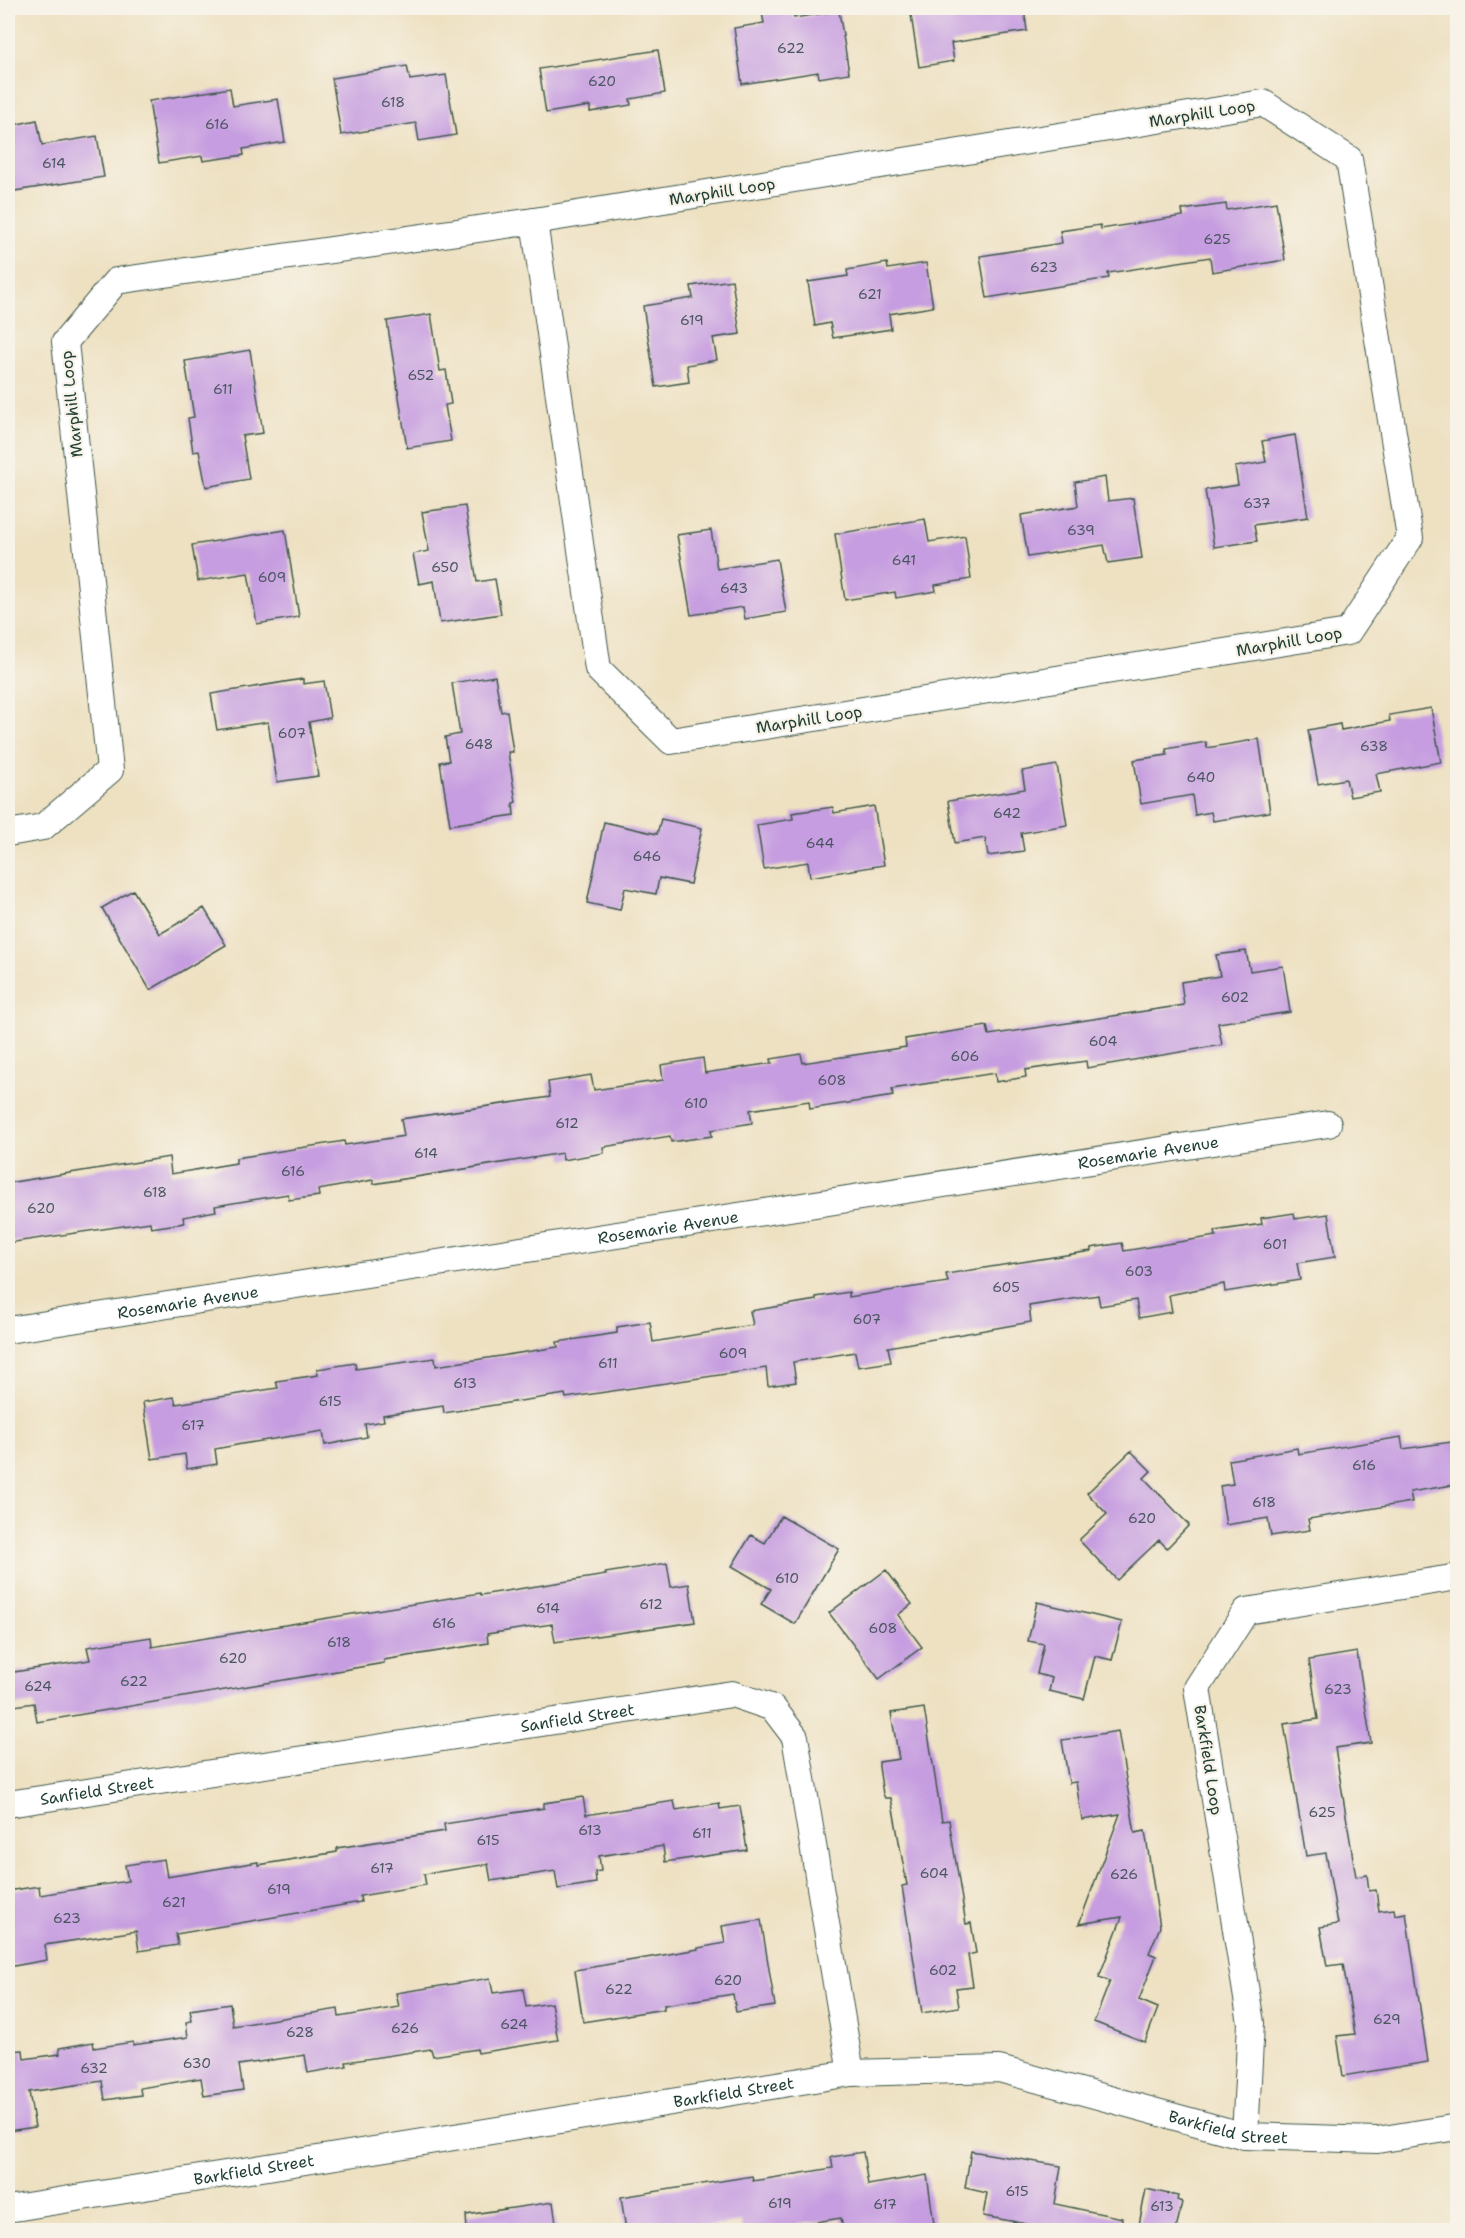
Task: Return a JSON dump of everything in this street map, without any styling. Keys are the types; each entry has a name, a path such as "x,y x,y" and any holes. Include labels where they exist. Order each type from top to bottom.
{"street":[{"name":"Marphill Loop","path":"8,832 43,826 110,770 64,342 116,281 534,221 1263,103 1349,159 1410,538 1348,632 671,741 598,669 534,221"},
{"name":"Rosemarie Avenue","path":"8,1330 1328,1124"},
{"name":"Barkfield Loop","path":"1245,2136 1251,2022 1197,1688 1246,1611 1458,1577"},
{"name":"Sanfield Street","path":"8,1804 732,1694 773,1708 795,1737 851,2073"},
{"name":"Barkfield Street","path":"8,2209 851,2073 999,2069 1245,2136 1377,2140 1458,2127"}],"building":[{"path":"761,8 792,8 794,18 839,11 849,73 819,78 818,72 742,84 734,28 764,23"},
{"path":"910,8 1024,8 1027,31 951,43 954,61 919,67"},
{"path":"658,50 665,93 630,99 631,105 590,112 590,106 546,113 539,69"},
{"path":"407,66 410,80 446,75 456,135 419,141 416,123 341,135 332,78"},
{"path":"230,88 233,106 278,99 285,142 243,149 244,155 203,161 202,156 159,163 149,101"},
{"path":"37,120 42,145 97,136 104,177 8,192 8,126"},
{"path":"1276,202 1285,260 1212,272 1210,257 1108,273 1109,278 987,298 980,256 1062,243 1060,231 1100,225 1101,229 1183,216 1182,210 1226,204 1227,210"},
{"path":"887,263 888,269 926,263 933,307 889,314 891,329 833,338 830,323 815,326 808,282 848,276 847,270"},
{"path":"732,280 740,334 713,338 717,360 687,365 689,382 656,387 643,306 693,298 691,286"},
{"path":"431,314 440,371 446,370 451,404 445,405 451,441 407,448 387,321"},
{"path":"250,350 263,433 242,436 249,479 206,487 199,451 193,452 188,418 194,417 185,361"},
{"path":"1295,435 1308,517 1254,525 1257,541 1214,547 1205,490 1238,485 1235,467 1266,462 1262,441"},
{"path":"1105,477 1108,501 1133,498 1142,558 1108,563 1104,545 1028,557 1021,515 1078,506 1075,482"},
{"path":"465,506 477,582 495,579 501,614 440,623 434,581 419,584 413,554 429,551 422,512"},
{"path":"925,519 929,542 965,536 971,579 935,585 936,591 896,598 895,592 845,600 835,534"},
{"path":"285,530 299,617 257,624 248,573 198,581 192,545"},
{"path":"711,530 717,569 777,559 786,612 745,619 743,607 691,615 677,535"},
{"path":"495,676 501,712 507,711 513,752 508,752 516,802 513,803 514,815 450,825 440,762 449,761 445,737 460,734 452,683"},
{"path":"303,679 303,684 324,681 330,718 309,722 318,776 277,782 268,722 217,730 211,694"},
{"path":"1431,708 1441,762 1376,774 1380,792 1350,797 1346,779 1318,784 1308,730 1340,724 1341,730 1390,721 1389,715"},
{"path":"1259,739 1270,812 1213,821 1211,812 1195,815 1192,795 1141,804 1134,760 1167,755 1166,749 1206,742 1207,748"},
{"path":"1057,765 1067,825 1021,833 1024,851 988,856 985,838 955,843 948,801 1025,789 1022,771"},
{"path":"874,806 884,865 810,877 808,862 764,869 757,825 793,819 792,813 833,807 834,813"},
{"path":"661,819 702,828 690,884 659,878 656,894 625,888 620,910 587,903 604,822 657,834"},
{"path":"133,890 160,934 204,908 226,945 150,990 102,908"},
{"path":"1246,951 1250,971 1283,966 1290,1012 1218,1023 1222,1045 1087,1068 1086,1061 1025,1070 1026,1077 996,1082 995,1073 892,1089 893,1096 810,1109 809,1101 750,1110 752,1123 711,1130 712,1136 671,1142 670,1136 603,1147 604,1153 563,1160 562,1153 373,1184 373,1180 318,1190 319,1196 289,1200 288,1194 215,1206 216,1211 183,1217 184,1223 151,1228 150,1222 8,1243 8,1183 169,1157 171,1174 236,1163 236,1158 344,1141 345,1145 404,1136 401,1119 550,1097 548,1082 591,1075 594,1090 663,1080 661,1065 703,1058 705,1073 772,1063 771,1059 801,1054 803,1063 906,1047 905,1039 987,1026 989,1035 1184,1005 1181,982 1220,976 1216,955"},
{"path":"1294,1213 1295,1219 1328,1214 1335,1257 1297,1263 1300,1280 1225,1292 1224,1284 1169,1295 1172,1312 1139,1318 1136,1300 1100,1306 1098,1295 1029,1306 1031,1322 888,1347 891,1362 858,1367 855,1352 793,1362 796,1382 768,1386 766,1368 566,1398 565,1394 444,1413 443,1406 383,1415 384,1421 365,1424 367,1437 325,1445 323,1431 215,1449 217,1464 187,1469 185,1454 152,1459 143,1402 174,1397 176,1404 278,1388 276,1381 318,1375 317,1369 355,1363 356,1369 435,1358 436,1366 558,1347 557,1342 617,1333 617,1327 650,1322 653,1342 753,1325 750,1311 816,1300 816,1297 849,1292 849,1297 948,1282 946,1274 1091,1251 1091,1248 1122,1243 1124,1251 1216,1236 1215,1231 1262,1224 1261,1218"},
{"path":"1401,1437 1403,1449 1458,1441 1458,1484 1410,1492 1412,1502 1308,1519 1310,1530 1271,1536 1268,1518 1226,1525 1220,1486 1233,1484 1229,1460 1297,1448 1298,1454"},
{"path":"1131,1451 1151,1471 1144,1478 1189,1525 1167,1548 1159,1540 1117,1580 1079,1540 1107,1514 1087,1493"},
{"path":"781,1516 839,1549 795,1624 761,1604 771,1589 732,1566 751,1535 765,1543"},
{"path":"667,1563 671,1587 689,1584 695,1622 555,1642 552,1624 487,1634 488,1643 384,1660 384,1663 37,1722 34,1703 8,1707 8,1673 90,1660 87,1647 151,1637 152,1647 480,1593 481,1595 606,1575 605,1573"},
{"path":"886,1570 912,1604 898,1615 922,1647 879,1679 829,1613"},
{"path":"1037,1602 1122,1622 1112,1660 1095,1656 1084,1699 1049,1691 1052,1678 1037,1674 1044,1644 1028,1641"},
{"path":"1357,1652 1371,1743 1335,1748 1356,1877 1367,1875 1369,1891 1376,1890 1379,1911 1394,1909 1395,1915 1406,1913 1428,2062 1343,2076 1337,2036 1355,2034 1343,1964 1327,1966 1320,1927 1338,1924 1326,1853 1306,1856 1284,1724 1318,1719 1309,1660"},
{"path":"924,1708 942,1821 949,1820 966,1924 971,1923 976,1953 968,1955 973,1986 956,1988 959,2007 922,2013 902,1886 907,1885 891,1798 885,1798 883,1794 879,1762 899,1759 891,1713"},
{"path":"1118,1731 1135,1833 1145,1831 1160,1927 1149,1953 1156,1956 1139,2000 1158,2008 1145,2042 1094,2022 1110,1981 1099,1977 1122,1917 1079,1924 1120,1814 1082,1820 1076,1782 1069,1783 1062,1740"},
{"path":"583,1797 586,1815 674,1801 676,1810 719,1803 720,1809 740,1806 747,1850 665,1862 663,1846 599,1856 601,1871 595,1872 596,1883 558,1889 555,1871 491,1881 488,1864 424,1874 426,1885 360,1896 361,1902 176,1934 178,1945 139,1951 136,1931 45,1945 47,1960 8,1967 8,1891 39,1886 40,1895 128,1881 125,1865 164,1859 167,1877 258,1862 258,1865 337,1852 337,1848 445,1831 444,1824 544,1808 544,1803"},
{"path":"761,1920 775,2006 736,2012 733,1994 664,2005 664,2009 583,2022 575,1970 725,1943 722,1926"},
{"path":"490,1978 493,1993 523,1989 526,2007 551,2003 558,2040 478,2053 477,2049 433,2056 431,2049 346,2062 347,2066 308,2073 305,2055 239,2065 243,2090 204,2096 201,2078 140,2088 141,2095 105,2100 102,2081 29,2092 35,2127 8,2131 8,2051 23,2050 24,2059 60,2054 59,2048 93,2042 94,2048 188,2037 186,2022 192,2021 190,2010 230,2004 233,2026 338,2009 339,2017 399,2007 396,1993"},
{"path":"971,2151 1061,2166 1055,2204 1122,2218 1121,2230 1026,2230 1027,2224 983,2216 987,2193 965,2188"},
{"path":"863,2152 868,2185 927,2175 934,2224 892,2230 843,2230 841,2218 763,2230 742,2230 741,2222 689,2230 626,2230 621,2197 752,2176 753,2181 833,2168 831,2157"},
{"path":"1146,2189 1178,2196 1177,2200 1182,2202 1176,2230 1138,2230"},
{"path":"553,2202 557,2230 467,2230 466,2215"}]}
